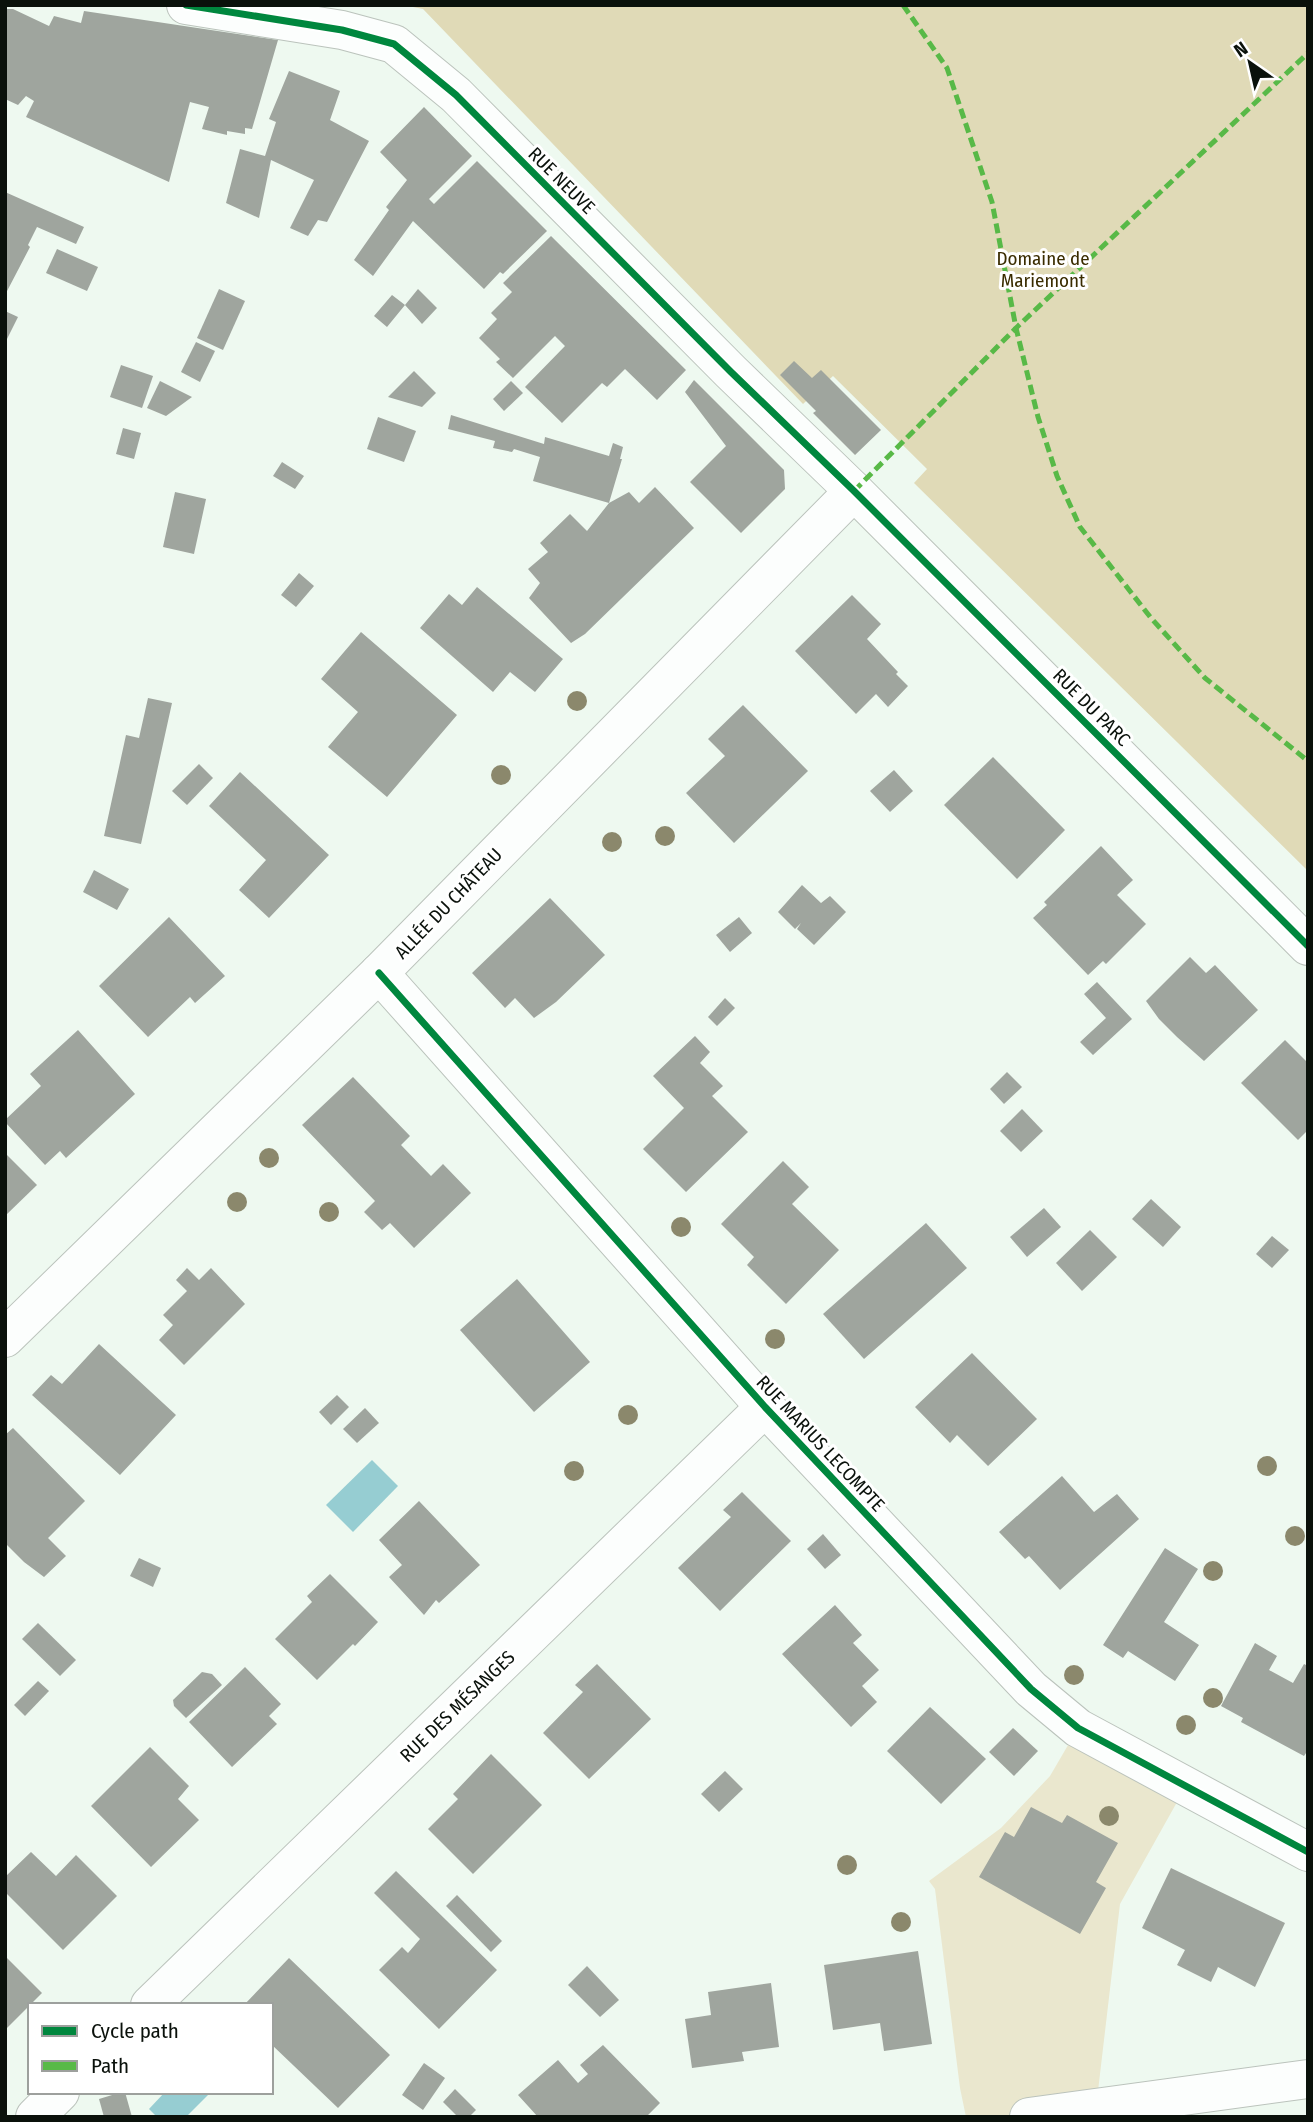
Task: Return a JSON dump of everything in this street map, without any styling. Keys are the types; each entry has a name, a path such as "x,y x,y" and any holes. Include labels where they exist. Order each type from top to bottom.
{"street":[{"name":"RUE NEUVE","path":"186,5 342,30 394,44 456,96 731,372 854,491"},
{"name":"RUE DU PARC","path":"854,491 1308,946"},
{"name":"ALLÉE DU CHÂTEAU","path":"5,1338 379,973 854,491"},
{"name":"RUE MARIUS LECOMPTE","path":"379,973 765,1406 1031,1689 1078,1728 1308,1852"},
{"name":"RUE DES MÉSANGES","path":"152,2003 765,1406"},
{"path":"1029,2117 1308,2079"},
{"path":"35,2117 58,2094"}],"shaded area":[{"path":"1078,1728 1186,1786 1120,1904 1096,2108 1029,2117 966,2117 935,1889 929,1881 1001,1828 1050,1776"}],"green space":[{"name":"Domaine de Mariemont","path":"403,5 1308,5 1308,871 914,483 927,469 833,376 803,404 423,9"}],"water":[{"path":"372,1460 398,1486 353,1532 326,1505"},
{"path":"163,2094 209,2094 186,2117 157,2117 149,2109"}],"building":[{"path":"5,9 13,9 49,26 54,16 81,23 84,11 278,40 252,129 245,128 245,134 227,131 227,135 202,129 209,107 190,102 169,182 26,117 34,101 26,96 18,105 5,99"},
{"path":"289,71 340,91 330,120 369,141 327,222 318,220 308,236 290,228 314,180 271,160 259,218 226,203 240,149 265,156 276,122 269,119"},
{"path":"424,107 472,156 429,199 434,204 477,161 547,231 484,289 413,221 373,276 354,260 389,210 386,207 407,180 380,152"},
{"path":"5,192 84,227 76,244 37,227 28,245 30,247 5,295"},
{"path":"551,236 686,370 657,400 625,369 607,387 602,383 562,423 525,387 565,346 555,336 513,378 496,362 500,359 479,338 497,319 491,313 512,292 503,283"},
{"path":"57,249 98,267 87,291 46,273"},
{"path":"219,289 245,301 223,350 197,338"},
{"path":"418,289 437,308 422,324 405,305"},
{"path":"392,295 405,305 387,327 374,316"},
{"path":"5,311 18,317 5,343"},
{"path":"196,342 215,351 200,382 181,372"},
{"path":"794,361 812,378 821,370 881,430 855,455 780,375"},
{"path":"121,365 153,376 142,408 110,397"},
{"path":"414,371 436,393 422,407 388,397"},
{"path":"694,380 784,470 785,489 741,533 690,482 726,446 685,392"},
{"path":"160,381 192,397 166,416 147,408"},
{"path":"511,381 523,393 504,411 493,399"},
{"path":"451,415 544,444 545,437 609,456 613,443 623,447 609,503 533,481 540,457 514,449 512,452 493,448 495,441 448,429"},
{"path":"378,417 416,431 404,462 367,449"},
{"path":"123,428 141,433 134,459 116,454"},
{"path":"282,462 304,476 295,489 273,476"},
{"path":"655,487 694,528 585,634 571,643 529,598 540,583 528,569 548,552 540,543 570,514 587,531 609,503 629,492 639,503"},
{"path":"175,492 206,499 194,554 163,547"},
{"path":"299,573 314,586 296,607 281,595"},
{"path":"477,587 563,659 535,692 510,672 493,692 420,628 449,594 462,605"},
{"path":"852,595 881,624 867,639 908,686 888,707 876,694 856,714 795,651"},
{"path":"361,632 457,715 387,797 328,747 358,712 321,679"},
{"path":"148,698 172,703 141,844 104,836 126,735 139,738"},
{"path":"743,705 808,771 734,843 686,793 725,756 708,739"},
{"path":"993,757 1065,830 1017,879 944,805"},
{"path":"199,764 213,778 187,805 172,791"},
{"path":"894,770 913,791 890,812 870,791"},
{"path":"240,772 329,855 269,918 239,890 266,860 209,806"},
{"path":"1101,846 1133,880 1117,895 1146,924 1106,964 1103,961 1088,975 1033,918 1047,905 1044,902"},
{"path":"94,870 129,889 117,910 83,892"},
{"path":"802,885 821,903 830,896 846,912 814,945 797,929 801,923 795,929 778,912"},
{"path":"550,898 605,955 556,1002 534,1018 515,998 505,1008 472,973"},
{"path":"169,917 225,976 195,1003 190,997 148,1037 99,986"},
{"path":"739,917 752,933 730,952 716,935"},
{"path":"1190,957 1206,973 1215,965 1258,1010 1204,1061 1159,1019 1146,1001"},
{"path":"1097,982 1132,1019 1093,1055 1080,1042 1106,1018 1084,994"},
{"path":"725,998 735,1008 717,1026 708,1017"},
{"path":"78,1030 135,1094 66,1158 60,1151 45,1165 5,1120 41,1086 30,1074"},
{"path":"695,1036 710,1052 700,1063 723,1086 712,1096 748,1132 686,1192 643,1149 684,1108 653,1076"},
{"path":"1285,1040 1308,1063 1308,1130 1298,1140 1241,1083"},
{"path":"1007,1072 1022,1087 1004,1104 990,1089"},
{"path":"353,1077 410,1136 401,1145 431,1176 443,1164 471,1193 414,1248 390,1223 382,1230 364,1212 375,1201 302,1125"},
{"path":"1022,1109 1043,1131 1021,1152 1000,1131"},
{"path":"5,1153 37,1185 5,1216"},
{"path":"783,1161 809,1187 792,1204 839,1250 786,1304 747,1265 754,1257 721,1224"},
{"path":"1151,1199 1181,1227 1163,1247 1132,1219"},
{"path":"1044,1208 1061,1227 1027,1257 1010,1237"},
{"path":"926,1223 967,1268 864,1359 823,1314"},
{"path":"1090,1230 1117,1257 1082,1291 1056,1263"},
{"path":"1272,1236 1289,1250 1272,1268 1256,1254"},
{"path":"187,1268 199,1280 211,1268 245,1304 184,1365 159,1340 173,1325 163,1315 187,1291 176,1280"},
{"path":"517,1279 590,1362 534,1412 460,1330"},
{"path":"99,1344 176,1415 120,1475 32,1395 51,1375 62,1384"},
{"path":"972,1353 1037,1419 988,1466 957,1435 950,1443 915,1407"},
{"path":"337,1395 349,1407 331,1425 319,1412"},
{"path":"365,1408 379,1423 357,1443 343,1429"},
{"path":"13,1428 85,1501 48,1538 66,1556 44,1577 5,1543 5,1435"},
{"path":"1062,1476 1094,1512 1117,1494 1139,1519 1060,1590 1029,1556 1025,1559 999,1532"},
{"path":"742,1492 791,1541 720,1611 678,1568 731,1517 723,1510"},
{"path":"419,1501 480,1565 439,1603 436,1600 424,1615 389,1577 402,1565 379,1540"},
{"path":"823,1534 841,1555 825,1569 807,1549"},
{"path":"1165,1548 1198,1569 1164,1622 1199,1645 1175,1681 1128,1651 1123,1658 1103,1645"},
{"path":"139,1558 161,1568 153,1587 130,1576"},
{"path":"330,1574 378,1622 317,1680 275,1639 312,1602 307,1596"},
{"path":"835,1605 862,1635 853,1643 879,1670 862,1686 877,1702 851,1727 782,1654"},
{"path":"38,1623 76,1660 60,1676 22,1639"},
{"path":"1255,1643 1277,1656 1269,1670 1293,1683 1304,1664 1308,1666 1308,1750 1304,1756 1241,1722 1243,1718 1221,1706"},
{"path":"597,1664 651,1719 589,1779 543,1733 583,1692 575,1685"},
{"path":"245,1667 281,1704 269,1716 277,1724 232,1767 189,1722"},
{"path":"202,1672 212,1674 222,1685 186,1718 174,1706 173,1700"},
{"path":"38,1681 49,1691 25,1716 14,1705"},
{"path":"930,1707 986,1759 941,1804 887,1751"},
{"path":"1013,1728 1038,1751 1014,1776 989,1752"},
{"path":"150,1747 189,1786 178,1799 199,1820 151,1867 91,1806"},
{"path":"491,1754 542,1805 473,1874 428,1829 458,1799 453,1794"},
{"path":"725,1771 743,1789 719,1812 701,1794"},
{"path":"1031,1807 1062,1823 1067,1815 1118,1843 1096,1882 1106,1888 1080,1934 979,1877 1005,1832 1014,1837"},
{"path":"31,1852 56,1876 76,1855 117,1896 63,1950 5,1892 5,1877"},
{"path":"1171,1868 1285,1923 1255,1987 1218,1967 1211,1982 1177,1965 1185,1950 1142,1928"},
{"path":"396,1871 497,1970 439,2029 379,1970 402,1947 408,1953 420,1939 374,1893"},
{"path":"457,1895 502,1941 491,1952 446,1906"},
{"path":"918,1951 932,2044 884,2051 880,2023 833,2030 824,1965"},
{"path":"5,1956 42,1993 32,2003 28,2003 28,2007 5,2030"},
{"path":"289,1958 390,2055 338,2108 273,2046 273,2003 246,2003"},
{"path":"587,1966 619,2000 600,2017 568,1985"},
{"path":"771,1983 779,2047 742,2052 744,2061 692,2068 685,2019 711,2015 708,1992"},
{"path":"603,2045 660,2103 646,2117 538,2117 518,2095 558,2060 578,2083 588,2074 580,2065"},
{"path":"424,2063 445,2078 423,2110 402,2095"},
{"path":"455,2089 476,2110 469,2117 458,2117 443,2102"},
{"path":"126,2094 132,2117 104,2117 99,2099"}],"marked path":[{"path":"903,5 947,68 992,202 1016,328 1038,417 1057,476 1080,527 1151,618 1205,678 1308,761"},
{"path":"854,491 1016,328 1308,53"}],"cycle path":[{"path":"186,5 342,30 394,44 456,95 1308,946"},
{"path":"379,973 765,1407 1031,1689 1078,1728 1308,1852"}]}
